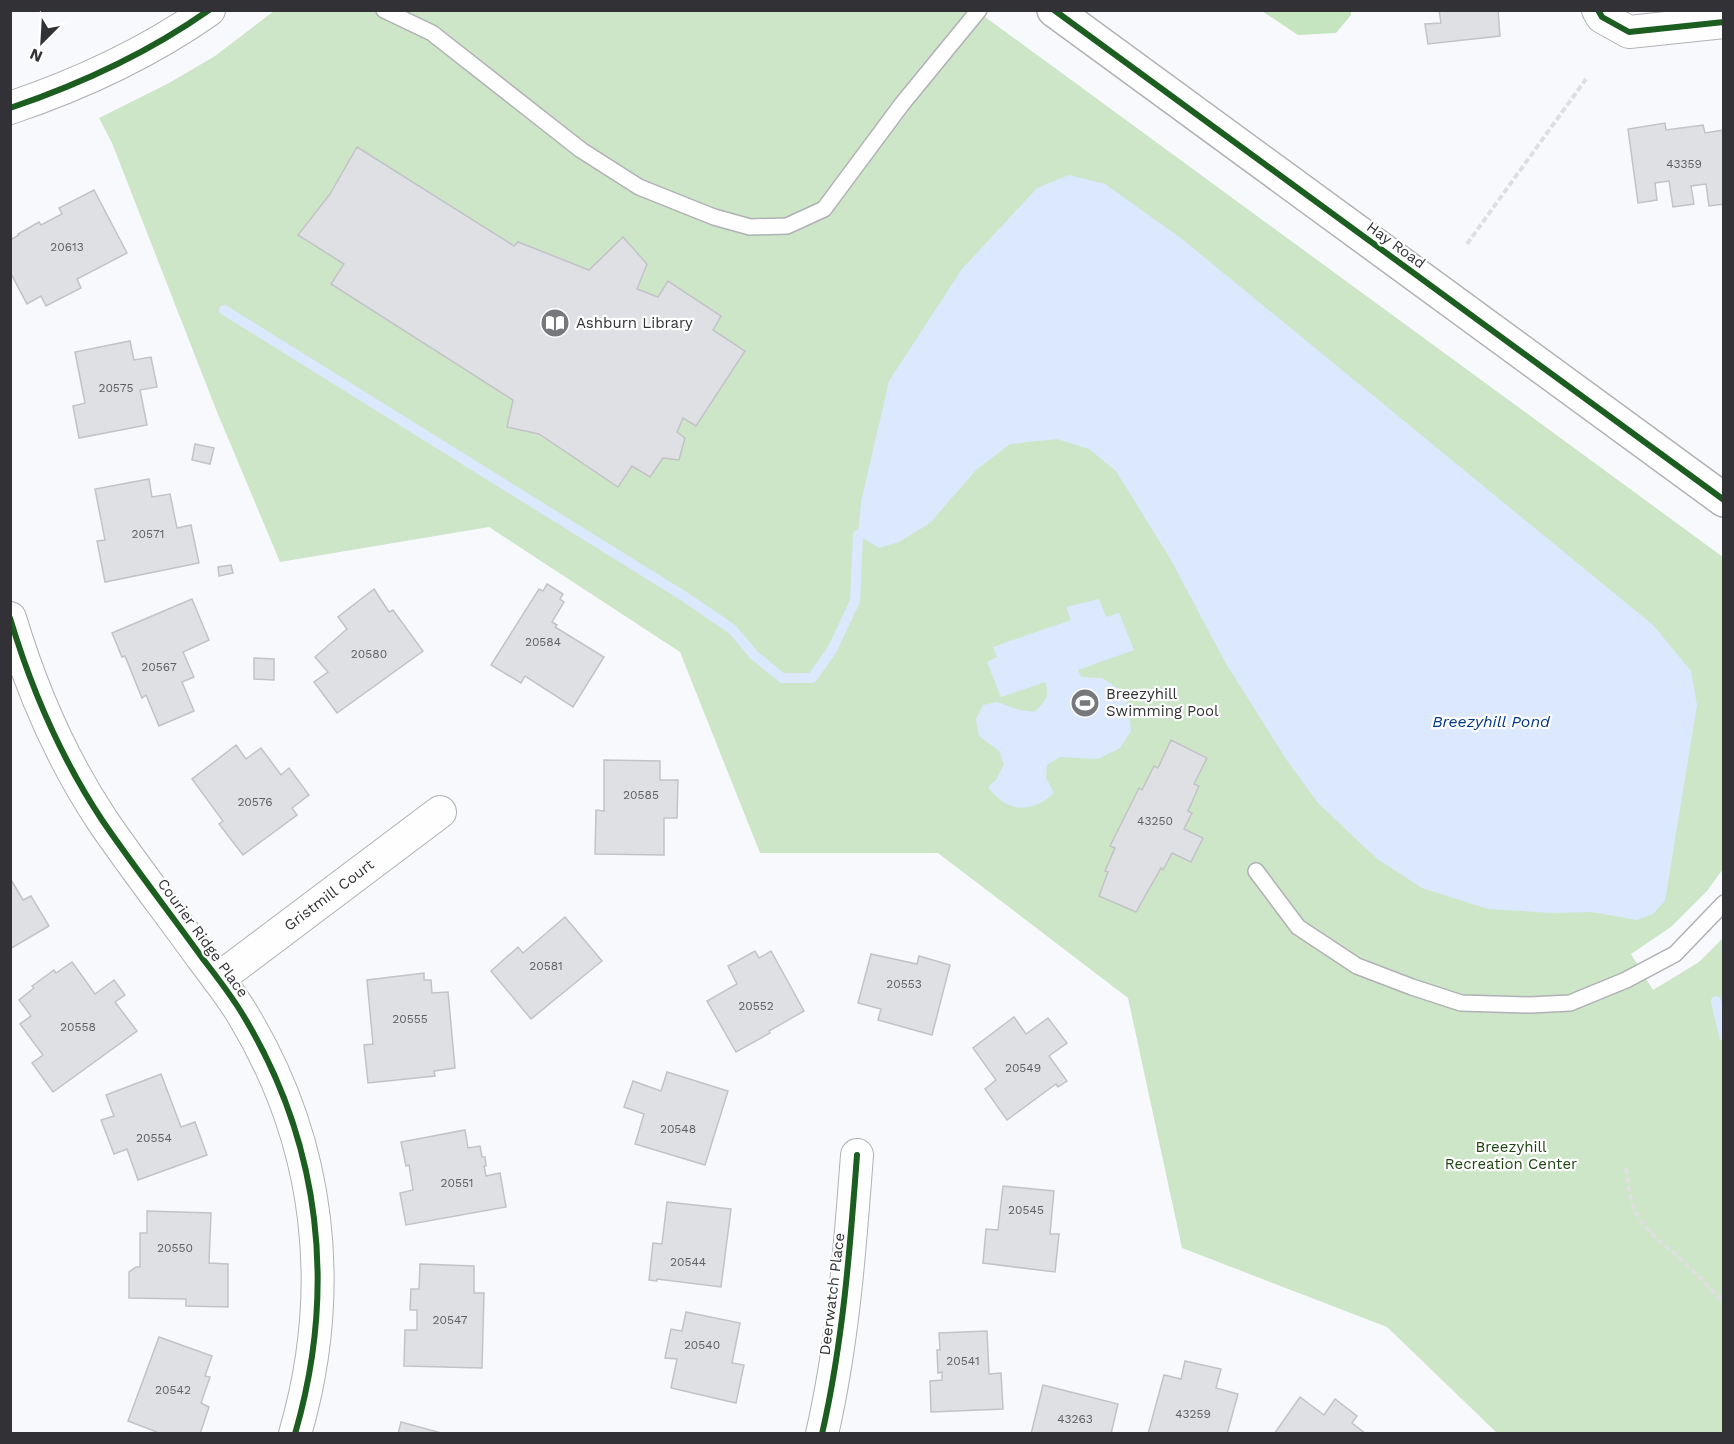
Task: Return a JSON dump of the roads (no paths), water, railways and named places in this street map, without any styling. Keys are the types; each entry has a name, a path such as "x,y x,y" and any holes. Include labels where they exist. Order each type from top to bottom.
{"street":[{"path":"10,108 107,70 179,31 209,10"},
{"name":"Hay Road","path":"1054,10 1724,500"},
{"path":"1598,10 1602,17 1629,32 1724,22"},
{"name":"Courier Ridge Place","path":"10,618 40,704 74,773 101,819 242,1013 280,1086 295,1125 308,1176 316,1222 319,1270 318,1319 312,1363 295,1434"},
{"name":"Gristmill Court","path":"218,979 440,812"},
{"name":"Deerwatch Place","path":"822,1434 842,1330 857,1155"}],"lane":[{"path":"384,10 432,33 581,150 639,187 714,217 750,227 787,226 824,209 903,104 979,10"},
{"path":"1256,871 1298,927 1357,966 1461,1003 1530,1005 1570,1003 1626,980 1675,954 1724,903"}],"water":[{"name":"Breezyhill Pond","path":"1069,175 1105,184 1182,239 1653,625 1691,671 1697,705 1665,901 1653,914 1637,920 1591,912 1553,913 1488,909 1422,888 1376,858 1318,803 1286,759 1225,662 1171,560 1116,471 1089,449 1057,439 1010,444 976,470 930,523 899,542 879,548 858,535 861,502 889,381 962,269 1037,188"},
{"name":"Breezyhill Swimming Pool","path":"1099,599 1106,617 1119,613 1134,650 1078,670 1081,677 1102,678 1122,691 1129,709 1131,731 1120,748 1098,759 1060,757 1047,765 1046,778 1054,793 1037,805 1020,808 1011,806 995,796 988,787 996,780 1004,764 999,751 979,736 976,719 983,705 997,702 1019,710 1034,712 1047,695 1047,687 1045,682 1001,697 987,662 997,657 993,647 1071,620 1066,607"}],"waterway":[{"path":"224,310 685,597 732,629 754,655 782,678 812,678 832,650 855,601 858,535"},
{"path":"1716,1001 1724,1036"}],"place":[{"name":"Ashburn Library","path":"555,323"},
{"name":"Breezyhill Swimming Pool","path":"1085,703"}],"park label":[{"name":"Breezyhill Recreation Center","path":"1511,1156"}]}
